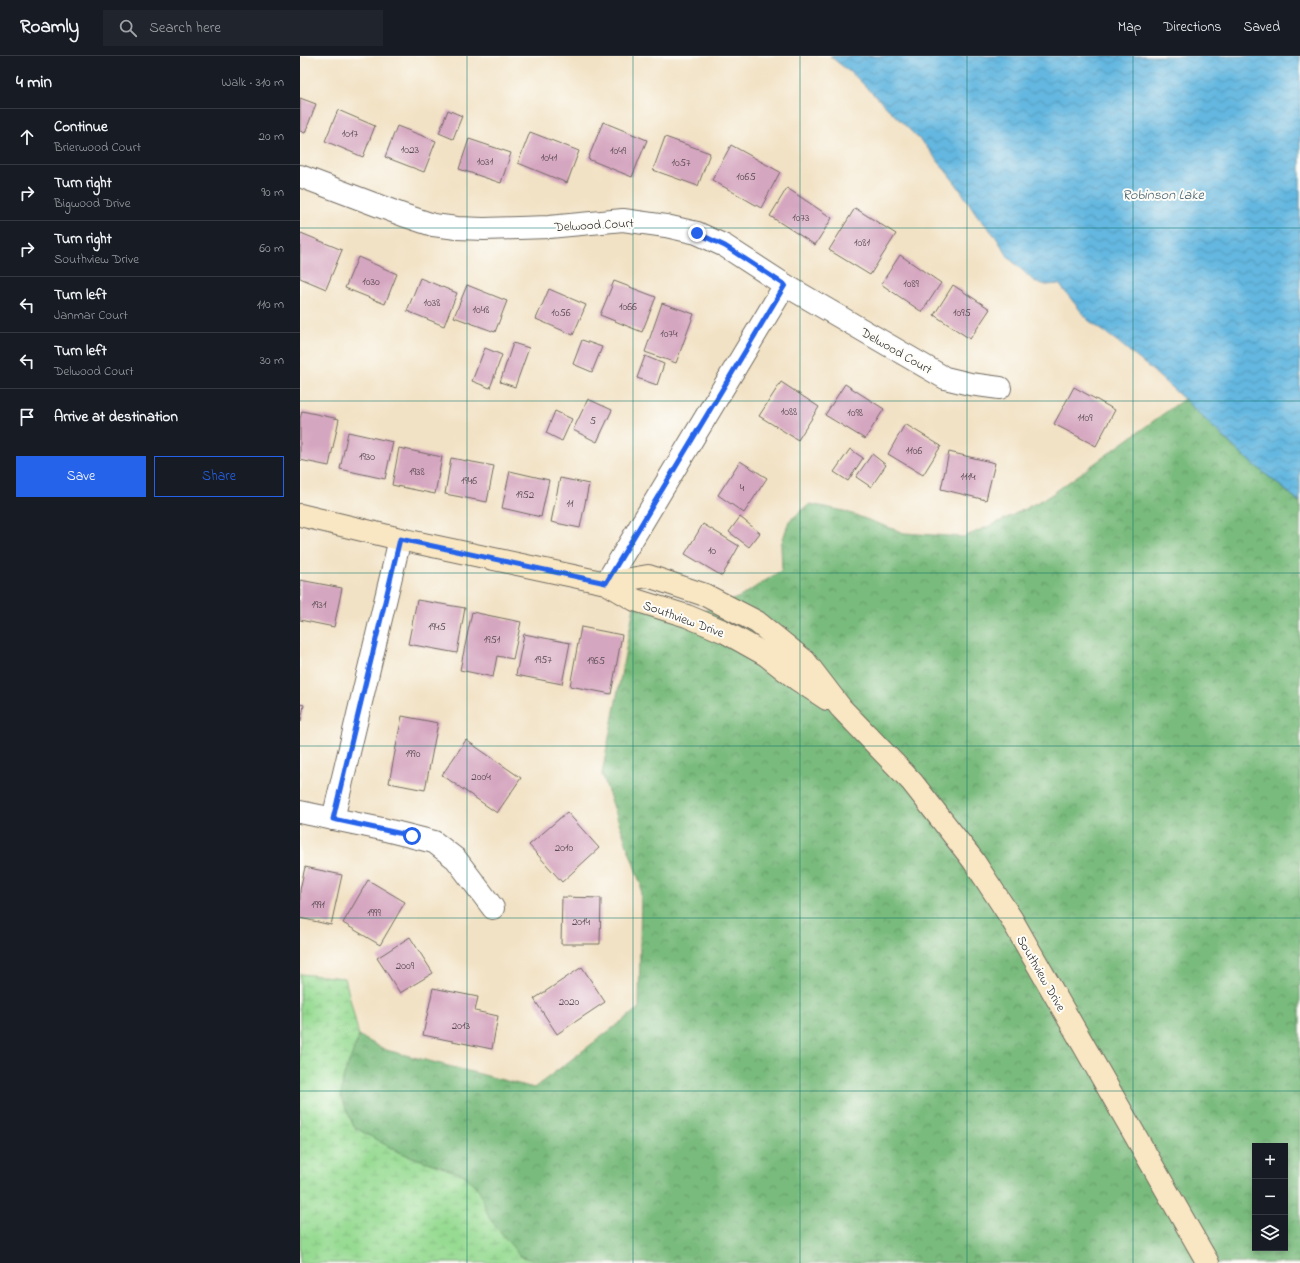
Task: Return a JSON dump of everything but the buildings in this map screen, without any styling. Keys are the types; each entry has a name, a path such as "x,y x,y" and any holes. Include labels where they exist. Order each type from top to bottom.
{"street":[{"name":"Delwood Court","path":"300,176 433,225 484,229 549,227 623,220 666,226 697,233 725,246 785,285 945,378 970,384 1000,388"},
{"path":"606,583 785,285"},
{"name":"Southview Drive","path":"300,515 400,539 606,583 648,576 704,595 757,622 804,661 841,708 912,782 973,860 1011,918 1208,1263"},
{"path":"333,819 400,539"},
{"path":"300,812 434,842 456,859 494,908"}],"green space":[{"path":"1184,399 1241,454 1300,502 1300,1263 539,1263 520,1256 488,1218 479,1190 464,1175 398,1152 354,1127 341,1097 343,1078 359,1036 386,1050 534,1088 639,1008 641,885 602,774 635,602 686,618 740,597 782,570 781,545 789,521 810,504 844,511 904,533 964,537 1001,521 1048,497"},
{"path":"300,974 345,978 359,1036 343,1078 341,1097 354,1127 398,1152 464,1175 479,1190 489,1218 520,1256 539,1263 300,1263"}],"water":[{"name":"Robinson Lake","path":"830,56 1300,56 1300,502 1241,454 1152,370 1117,341 1088,320 1059,284 1046,285 1034,281 1009,258 996,237 977,215 957,185 926,146 856,77"}],"route":[{"path":"412,836 333,819 400,539 606,583 785,285 725,246 697,233"}]}
